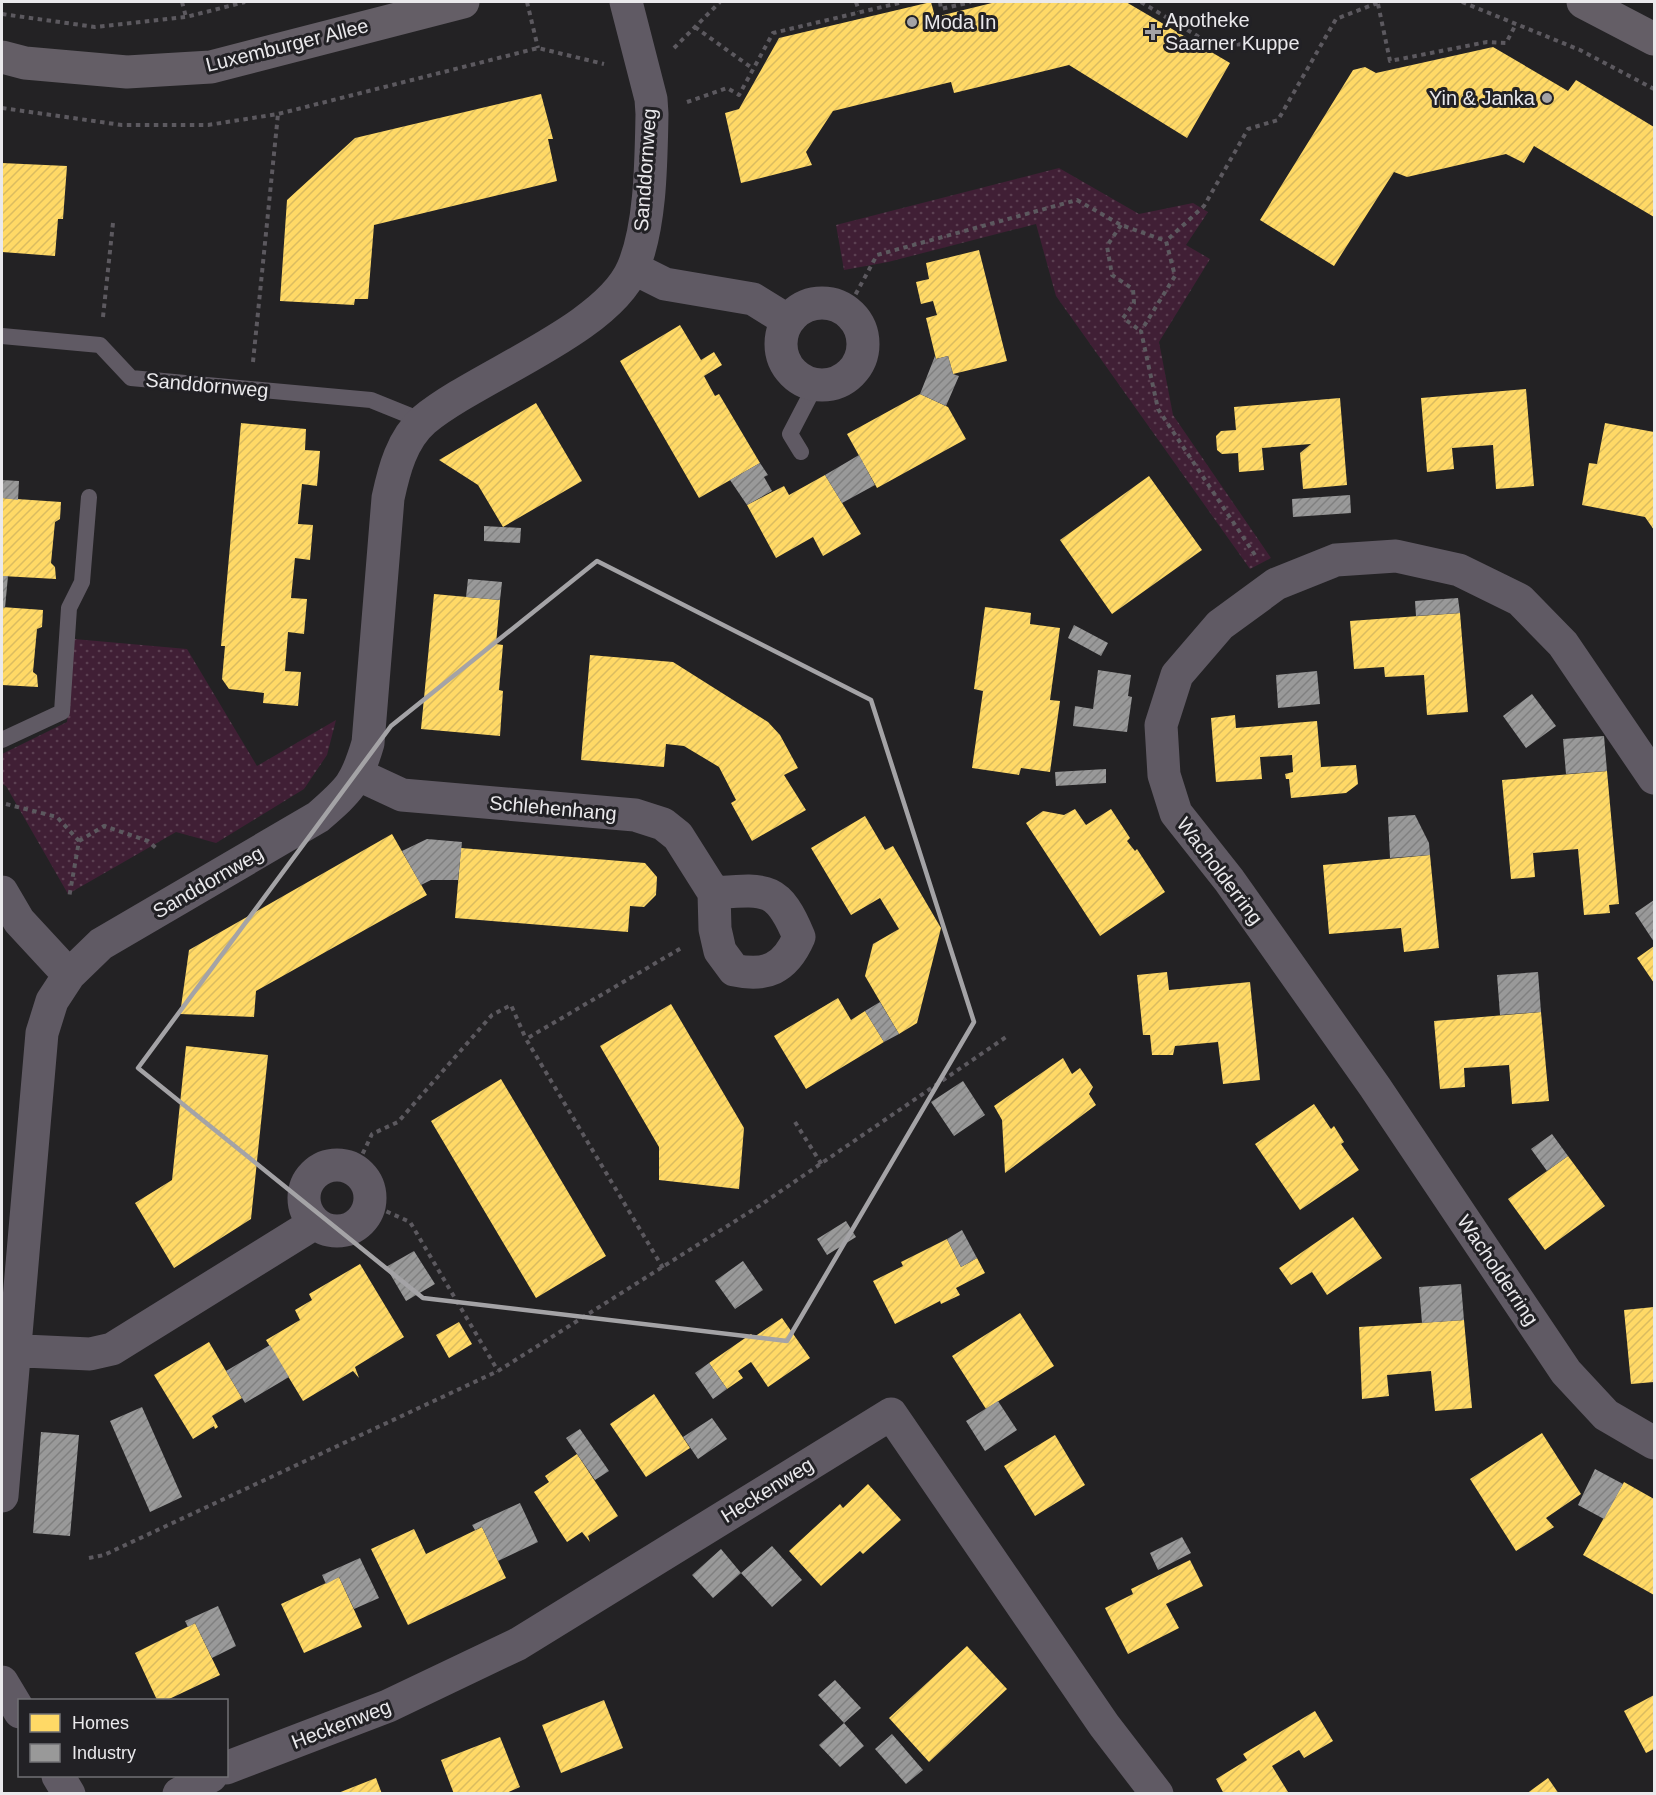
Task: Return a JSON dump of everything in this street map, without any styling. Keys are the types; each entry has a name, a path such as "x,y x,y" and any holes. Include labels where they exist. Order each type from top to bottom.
{"street":[{"name":"Luxemburger Allee","path":"2,57 25,63 127,72 211,67 463,2"},
{"name":"Sanddornweg","path":"2,1496 8,1350 42,1033 52,1001 69,975 101,944 318,817 345,794 359,775 368,742 388,498 396,463 423,421 591,316 618,293 633,268 644,225 652,114 651,99 626,2"},
{"path":"1583,2 1654,39"},
{"path":"633,268 665,284 753,299 787,320"},
{"path":"826,302 847,310 861,327 864,350 855,370 837,384 815,386 790,372 779,346 787,320 804,305 826,302"},
{"name":"Wacholderring","path":"1654,778 1563,644 1520,600 1459,570 1396,556 1336,560 1276,584 1220,625 1177,675 1161,725 1164,775 1176,813 1229,880 1375,1087 1566,1372 1606,1415 1654,1443"},
{"name":"Schlehenhang","path":"359,775 402,795 635,815 663,824 678,836 714,893"},
{"path":"756,890 780,900 799,938 792,953 777,967 754,974 734,970 720,951 715,929 714,893 756,890"},
{"path":"2,892 18,921 69,975"},
{"path":"332,1165 356,1170 368,1185 370,1204 362,1220 348,1230 330,1230 315,1223 306,1211 304,1196 308,1182 318,1170 332,1165"},
{"path":"8,1350 90,1354 112,1349 315,1223"},
{"name":"Heckenweg","path":"228,1767 388,1706 518,1644 891,1414 1104,1725 1157,1794"},
{"path":"2,1682 18,1709"},
{"path":"59,1777 69,1794"},
{"path":"179,1794 209,1777"}],"lane":[{"name":"Sanddornweg","path":"2,336 100,345 130,378 371,399 423,421"},
{"path":"801,452 790,434 815,386"},
{"path":"2,740 62,711 69,608 82,582 89,497"}],"path":[{"path":"182,2 186,17"},
{"path":"2,14 95,27 186,17 245,2"},
{"path":"527,2 538,48"},
{"path":"2,108 122,126 208,125 278,114 538,48 624,69 664,57 720,2"},
{"path":"856,2 859,11"},
{"path":"652,114 727,88 739,95 773,33 903,2"},
{"path":"940,2 941,9 971,2"},
{"path":"1141,2 1214,46 1263,43"},
{"path":"1462,2 1515,26 1580,50 1654,89"},
{"path":"1166,241 1204,206 1248,129 1278,120 1336,19 1379,3 1389,61 1487,42 1506,43 1515,26"},
{"path":"695,27 752,68"},
{"path":"250,389 278,114"},
{"path":"847,310 877,255 1077,200 1121,225 1166,241"},
{"path":"104,312 113,223"},
{"path":"1121,225 1107,246 1112,276 1133,289 1134,303 1124,318 1141,331 1158,409 1276,584"},
{"path":"1141,331 1175,276 1166,241"},
{"path":"6,804 57,817 79,841"},
{"path":"69,898 79,841 104,826 148,841 158,850"},
{"path":"526,1039 715,929"},
{"path":"356,1170 372,1134 398,1122 492,1015 511,1005 526,1039 663,1268"},
{"path":"89,1558 104,1555 498,1371 822,1165 1010,1035"},
{"path":"795,1122 822,1165"},
{"path":"370,1204 410,1222 498,1371"}],"highlighted area":[{"path":"597,561 871,700 974,1022 787,1341 423,1298 138,1068 391,726"}],"shaded area":[{"path":"1059,168 1139,214 1193,203 1208,212 1186,245 1210,259 1159,342 1173,415 1271,558 1250,569 1056,296 1036,224 888,262 844,270 836,225"},
{"path":"74,639 187,649 257,766 336,720 327,755 304,789 216,843 176,832 68,894 6,786 2,784 2,754 67,722"}],"building: Homes":[{"path":"931,2 935,17 996,2 1126,2 1230,63 1187,138 1069,65 954,93 951,82 833,111 806,152 812,165 741,183 725,113 739,109 779,38"},
{"path":"1493,47 1568,91 1576,80 1654,127 1654,217 1534,146 1524,163 1506,154 1407,177 1394,172 1334,266 1260,220 1353,70 1365,67 1376,73"},
{"path":"541,94 553,139 548,139 557,181 374,225 368,299 355,299 354,305 280,301 287,200 355,138"},
{"path":"2,163 67,166 63,219 58,219 55,256 2,252"},
{"path":"979,250 1007,361 953,374 948,356 936,359 926,318 937,315 933,301 921,304 916,282 929,279 926,263"},
{"path":"680,325 701,360 714,352 722,365 704,376 715,396 719,394 760,463 699,498 620,361"},
{"path":"1526,389 1534,486 1496,489 1493,445 1452,448 1454,469 1427,472 1421,398"},
{"path":"920,394 948,407 966,439 877,488 847,434"},
{"path":"1340,398 1347,485 1303,489 1300,453 1311,444 1262,448 1264,470 1239,472 1238,453 1222,454 1217,450 1216,436 1221,431 1236,430 1234,407"},
{"path":"536,403 582,481 503,527 478,485 439,460"},
{"path":"241,423 306,429 305,450 320,451 317,486 302,484 298,524 313,525 310,560 295,558 291,598 307,599 304,634 288,632 285,671 301,672 298,706 263,703 264,693 229,689 222,679 225,646 221,646"},
{"path":"1605,423 1654,432 1654,530 1645,517 1582,505 1589,463 1597,464"},
{"path":"825,475 861,534 823,556 813,537 776,558 747,505 784,486 789,495"},
{"path":"1149,476 1202,550 1112,614 1060,540"},
{"path":"2,498 61,502 60,519 55,522 51,563 55,567 56,579 2,576"},
{"path":"434,594 500,600 496,644 503,645 499,690 503,691 500,736 421,729"},
{"path":"2,607 43,610 42,627 37,629 33,672 37,675 38,687 2,685"},
{"path":"985,607 1031,613 1030,624 1060,628 1050,700 1060,701 1050,772 1021,768 1019,775 972,768 983,691 974,689"},
{"path":"1460,613 1468,712 1427,715 1424,675 1385,677 1384,667 1354,669 1350,621"},
{"path":"590,655 673,662 768,722 780,735 798,768 784,775 806,810 752,841 731,803 736,800 719,767 684,746 666,744 664,767 581,760"},
{"path":"1235,715 1236,728 1317,721 1321,767 1356,765 1358,784 1346,793 1291,798 1289,779 1286,779 1285,774 1293,772 1292,755 1260,757 1262,779 1216,782 1211,718"},
{"path":"1607,771 1619,904 1609,905 1610,913 1584,915 1578,849 1533,853 1535,877 1511,879 1502,780"},
{"path":"1075,809 1086,825 1111,809 1130,838 1127,841 1135,851 1137,849 1165,892 1100,936 1026,823 1043,811 1064,815"},
{"path":"865,816 885,850 893,846 941,928 917,1023 899,1034 865,976 873,944 899,929 880,898 851,915 811,848"},
{"path":"392,834 427,895 256,991 254,1017 180,1014 189,950"},
{"path":"461,848 645,863 657,877 656,895 644,907 630,906 628,932 455,918"},
{"path":"1430,855 1439,948 1404,952 1401,928 1329,934 1323,865"},
{"path":"1654,946 1654,983 1637,958"},
{"path":"1167,972 1169,990 1250,982 1260,1080 1223,1084 1218,1042 1175,1046 1173,1055 1152,1055 1150,1035 1143,1035 1137,975"},
{"path":"838,998 851,1020 865,1011 884,1042 806,1089 774,1036"},
{"path":"671,1004 744,1128 739,1189 659,1180 659,1147 600,1046"},
{"path":"1541,1012 1549,1101 1512,1104 1509,1065 1464,1068 1465,1087 1440,1089 1434,1021"},
{"path":"186,1046 268,1055 251,1219 174,1268 135,1203 172,1180"},
{"path":"1063,1058 1072,1074 1080,1068 1093,1087 1089,1094 1096,1105 1005,1173 1002,1120 994,1106"},
{"path":"501,1079 606,1256 536,1298 431,1121"},
{"path":"1314,1104 1331,1129 1334,1126 1344,1142 1341,1144 1359,1170 1300,1210 1255,1144"},
{"path":"1568,1156 1605,1206 1545,1250 1508,1199"},
{"path":"1353,1217 1382,1258 1327,1295 1312,1272 1291,1285 1279,1268"},
{"path":"947,1239 961,1267 977,1258 985,1273 956,1288 960,1295 941,1304 940,1301 895,1324 873,1281 903,1266 901,1262"},
{"path":"360,1264 404,1337 355,1367 359,1378 353,1371 303,1401 266,1340 300,1320 295,1310 312,1300 309,1294"},
{"path":"1654,1307 1654,1382 1631,1384 1624,1310"},
{"path":"1020,1313 1054,1366 986,1409 952,1356"},
{"path":"782,1318 810,1358 768,1387 751,1362 738,1371 743,1378 727,1389 709,1363 751,1334 754,1337"},
{"path":"1464,1320 1472,1408 1435,1411 1431,1371 1387,1375 1389,1396 1362,1399 1359,1327"},
{"path":"459,1322 472,1344 449,1358 436,1335"},
{"path":"209,1342 242,1398 212,1416 218,1427 215,1429 214,1426 193,1439 154,1375"},
{"path":"654,1394 690,1448 646,1477 610,1424"},
{"path":"1542,1433 1581,1494 1546,1518 1554,1527 1516,1551 1470,1479"},
{"path":"1055,1435 1085,1485 1035,1516 1004,1466"},
{"path":"577,1454 618,1516 588,1536 590,1542 582,1532 567,1542 534,1492 549,1482 545,1476"},
{"path":"1624,1482 1654,1499 1654,1595 1583,1555"},
{"path":"868,1484 901,1520 863,1554 860,1551 821,1586 789,1551 840,1504 843,1508"},
{"path":"482,1527 506,1578 408,1625 371,1549 414,1529 426,1554"},
{"path":"1190,1560 1203,1586 1166,1604 1179,1628 1128,1654 1105,1608 1133,1594 1131,1589"},
{"path":"339,1577 362,1627 304,1653 281,1604"},
{"path":"195,1623 220,1675 169,1699 157,1699 135,1653"},
{"path":"967,1646 1007,1689 929,1762 889,1718"},
{"path":"1654,1695 1654,1749 1646,1753 1624,1711"},
{"path":"604,1700 623,1748 561,1773 542,1725"},
{"path":"1315,1711 1333,1741 1304,1758 1299,1750 1272,1766 1288,1792 1224,1794 1216,1779 1247,1760 1243,1754"},
{"path":"500,1737 520,1787 504,1794 454,1794 441,1760"},
{"path":"376,1778 382,1794 338,1794 338,1793"},
{"path":"1548,1778 1559,1794 1526,1794"}],"building: Industry":[{"path":"935,356 936,359 948,356 953,374 959,376 946,406 920,394"},
{"path":"859,455 875,485 842,503 825,475"},
{"path":"760,463 768,475 764,477 772,491 747,505 730,480"},
{"path":"2,480 19,481 18,500 2,498"},
{"path":"1350,495 1351,513 1293,517 1292,499"},
{"path":"484,526 521,528 520,543 484,541"},
{"path":"2,576 8,576 5,608 2,607"},
{"path":"468,579 502,582 500,600 466,597"},
{"path":"1458,598 1460,613 1416,616 1415,601"},
{"path":"1074,625 1108,643 1101,656 1068,638"},
{"path":"1098,670 1131,675 1128,696 1132,697 1127,732 1073,726 1075,706 1093,709"},
{"path":"1317,671 1320,704 1278,708 1276,675"},
{"path":"1532,694 1556,726 1526,748 1503,716"},
{"path":"1604,736 1607,771 1566,774 1563,739"},
{"path":"1106,769 1106,783 1056,786 1055,772"},
{"path":"1415,815 1429,843 1430,855 1390,858 1388,817"},
{"path":"427,839 462,842 458,880 431,880 421,885 402,851"},
{"path":"1654,900 1654,942 1635,913"},
{"path":"1538,972 1541,1012 1500,1015 1497,975"},
{"path":"880,1002 899,1034 884,1042 865,1011"},
{"path":"963,1081 985,1115 954,1136 931,1102"},
{"path":"1552,1134 1568,1156 1547,1171 1531,1149"},
{"path":"846,1221 856,1237 827,1255 817,1239"},
{"path":"962,1230 977,1258 961,1267 947,1239"},
{"path":"414,1251 435,1284 406,1301 386,1267"},
{"path":"743,1261 763,1290 735,1309 715,1281"},
{"path":"1461,1284 1464,1320 1422,1323 1419,1287"},
{"path":"270,1345 289,1377 245,1403 226,1371"},
{"path":"709,1363 727,1389 713,1399 695,1373"},
{"path":"998,1401 1017,1430 985,1451 966,1421"},
{"path":"142,1407 182,1497 150,1512 110,1421"},
{"path":"712,1418 727,1439 698,1459 683,1437"},
{"path":"580,1429 609,1471 595,1480 566,1438"},
{"path":"41,1432 79,1435 70,1536 33,1533"},
{"path":"1595,1469 1623,1484 1604,1519 1578,1505"},
{"path":"520,1503 538,1542 498,1561 482,1527 475,1530 472,1525"},
{"path":"1182,1537 1191,1553 1158,1570 1150,1553"},
{"path":"772,1546 802,1580 772,1607 741,1573"},
{"path":"721,1549 741,1573 713,1598 692,1575"},
{"path":"360,1558 379,1598 354,1609 339,1577 326,1584 322,1575"},
{"path":"218,1606 236,1646 212,1658 195,1623 188,1627 185,1621"},
{"path":"835,1680 861,1708 844,1723 818,1695"},
{"path":"844,1723 864,1746 840,1767 819,1745"},
{"path":"892,1734 923,1770 906,1784 875,1749"}],"place":[{"name":"Moda In","path":"912,22"},
{"name":"Apotheke Saarner Kuppe","path":"1153,32"},
{"name":"Yin & Janka","path":"1547,98"}]}
